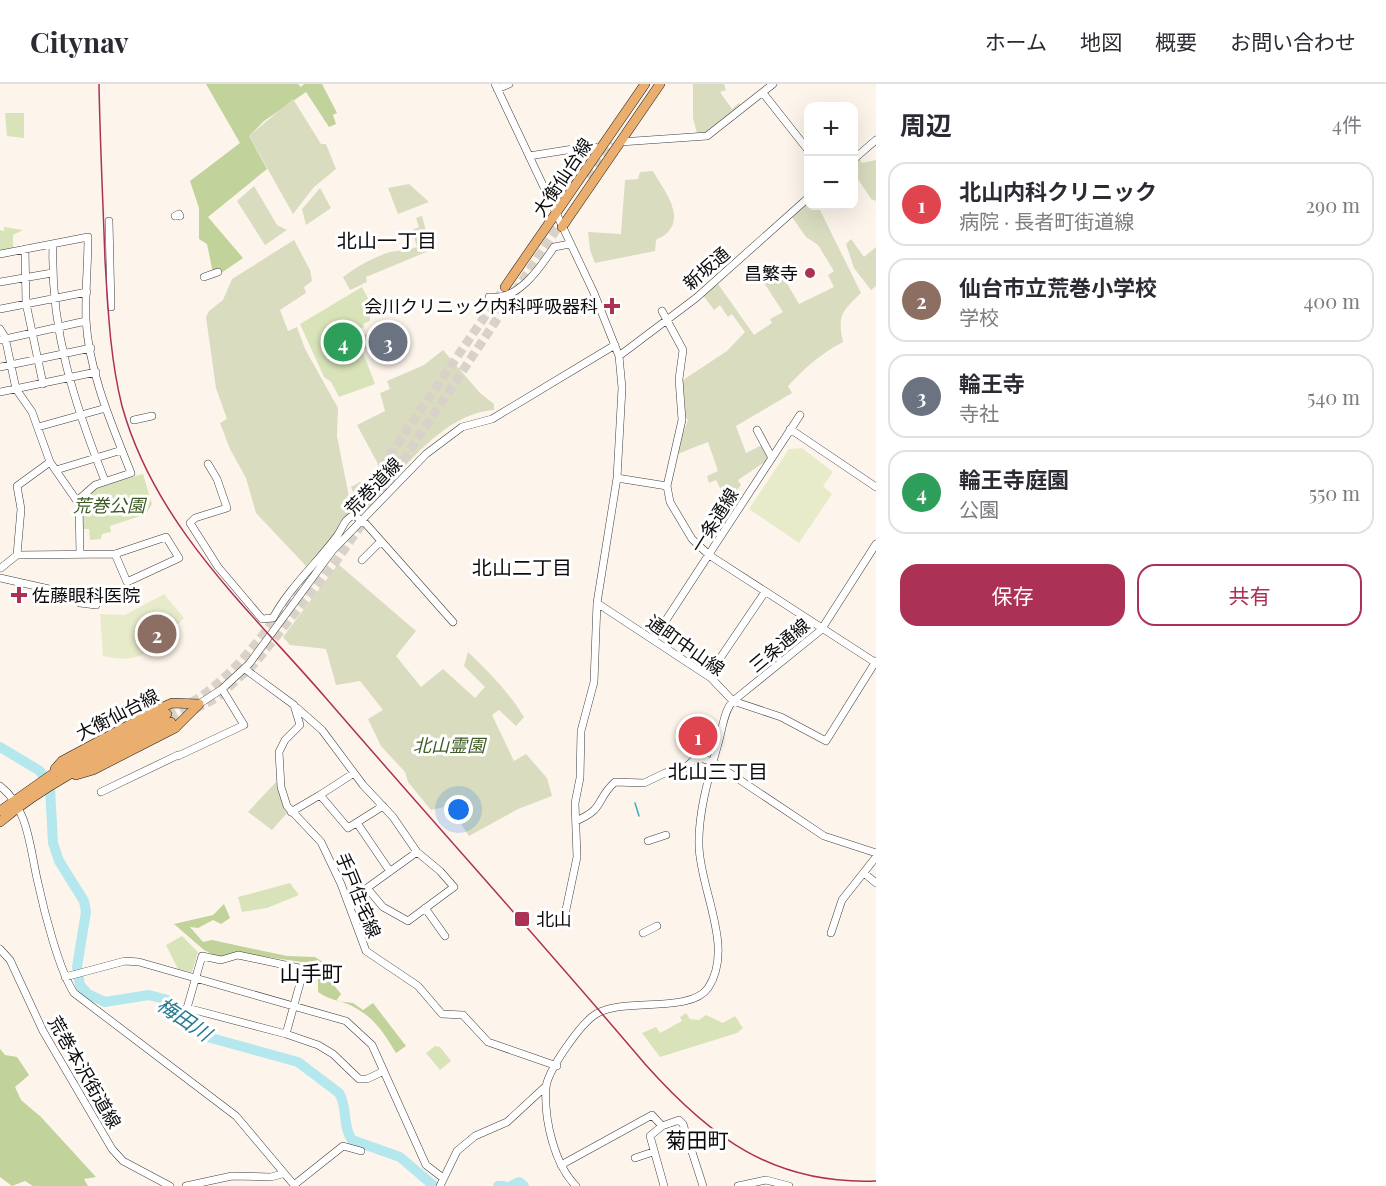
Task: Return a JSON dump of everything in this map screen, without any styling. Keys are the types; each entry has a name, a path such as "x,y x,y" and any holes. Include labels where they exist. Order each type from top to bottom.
{"main road":[{"name":"大衡仙台線","path":"506,287 645,84"},
{"name":"大衡仙台線","path":"617,142 654,84"},
{"path":"562,226 617,142 660,84"},
{"name":"大衡仙台線","path":"52,777 62,761 148,715 172,704 199,704"},
{"path":"172,704 189,715"},
{"name":"大衡仙台線","path":"52,777 81,775 93,770 175,728 199,704"},
{"path":"148,715 149,717 173,707 189,715"},
{"name":"大衡仙台線","path":"0,811 16,803 52,777 169,718 71,774"},
{"name":"大衡仙台線","path":"0,822 16,803"}],"street":[{"path":"509,84 496,87 615,345 619,356 622,388 617,478 597,603 594,682 581,731 576,821 577,857 563,924"},
{"path":"617,142 706,136 773,84"},
{"path":"763,93 804,145"},
{"path":"857,156 876,140"},
{"path":"529,156 592,146 600,149"},
{"name":"新坂通","path":"619,356 668,320 804,201"},
{"path":"110,221 111,306"},
{"path":"0,254 88,237 86,321 106,408 130,473 94,485 78,503"},
{"path":"53,244 53,298 69,378 79,415 105,481"},
{"path":"489,297 496,298 523,287 554,248 570,244"},
{"path":"25,249 26,303 43,384"},
{"path":"204,278 218,272"},
{"path":"0,282 52,273"},
{"path":"0,309 87,292"},
{"path":"662,311 683,350 678,379 682,420 666,486 670,502 692,539 709,555 821,630 876,662 826,741 781,717 733,701"},
{"path":"2,339 86,321"},
{"path":"0,329 16,389 31,410 50,462 78,503 80,554"},
{"name":"荒巻道線","path":"199,704 222,689 245,669 318,568 405,474 448,436 472,422 498,415 615,345"},
{"path":"0,367 91,348"},
{"path":"0,392 96,372"},
{"path":"38,427 106,408"},
{"name":"一条通線","path":"653,640 800,415"},
{"path":"134,420 152,416"},
{"path":"757,429 772,458"},
{"path":"790,429 876,487"},
{"path":"56,470 122,450"},
{"path":"17,555 21,510 17,486 50,462"},
{"path":"208,464 216,477 227,508 195,518 190,523 218,567 261,619 273,618 289,593 340,532 346,519 354,515 362,520 453,622"},
{"path":"617,478 666,486"},
{"path":"0,568 17,555 115,554 166,537 179,558 127,582 115,554"},
{"path":"362,560 381,542"},
{"name":"三条通線","path":"733,701 821,630 876,544"},
{"path":"0,578 49,589 80,603 96,605"},
{"path":"708,676 765,592"},
{"name":"通町中山線","path":"441,1183 452,1158 466,1142 507,1122 545,1087 575,1033 590,1018 610,1007 655,1004 692,998 707,990 712,982 719,948 704,889 699,845 702,810 713,762 733,701 708,676 597,603"},
{"path":"245,669 294,705 322,730 417,852 440,871 453,887 408,921 383,907 367,888"},
{"path":"101,792 244,725 222,689"},
{"path":"144,703 148,715"},
{"name":"手戸住宅線","path":"294,705 300,725 281,746 279,761 281,787 291,812 321,842 366,951 418,986 442,1014 463,1015 488,1042 557,1066"},
{"path":"576,821 597,809 605,791 615,782 644,783 665,773 685,768 697,757 713,762 824,836 876,855 842,900 831,933"},
{"path":"291,812 354,773"},
{"path":"0,786 16,803 65,977 74,993 236,1116 282,1174 294,1185 343,1146 361,1151"},
{"path":"320,795 348,828 382,806"},
{"path":"357,823 389,870"},
{"path":"648,841 666,835"},
{"path":"348,903 389,870 417,852"},
{"path":"864,873 876,883"},
{"path":"425,908 445,936"},
{"path":"643,933 657,926"},
{"name":"荒巻本沢街道線","path":"0,948 10,960 43,1031 112,1149 123,1161 170,1186"},
{"path":"286,1034 304,969 237,955 221,960 207,955 202,956 194,977 187,1008 307,1040 333,1054 359,1078 367,1079 384,1071"},
{"path":"65,977 126,961 139,962 336,1016 357,1028 372,1045 426,1165 441,1183"},
{"path":"545,1087 550,1132 561,1165 568,1178 576,1186"},
{"path":"561,1165 652,1115 662,1126"},
{"path":"664,1186 650,1136 662,1126 679,1120 683,1124 703,1186"},
{"path":"635,1158 653,1152"},
{"path":"186,1186 232,1176 272,1177 282,1174"},
{"path":"738,1186 766,1180 773,1184 789,1186"}],"green space":[{"path":"206,84 298,84 301,87 304,84 322,84 337,113 333,115 336,124 329,127 306,92 264,121 249,136 267,169 208,217 243,258 214,278 207,244 199,239 199,208 190,181 240,143"},
{"path":"693,84 724,84 726,90 720,92 732,109 739,103 742,107 707,134 698,137 693,118"},
{"path":"293,99 321,144 326,144 336,169 314,187 293,214 249,136"},
{"path":"5,113 24,113 24,138 7,136"},
{"path":"858,159 862,163 876,160 876,201 871,199 858,179"},
{"path":"653,171 673,209 673,225 667,233 656,240 655,251 595,263 590,250 588,232 621,234 625,180 638,179 640,172"},
{"path":"409,184 429,202 398,214 388,188"},
{"path":"254,186 277,225 287,230 265,245 237,201"},
{"path":"320,188 331,208 306,225 302,209"},
{"path":"804,206 804,210 820,210 861,293 845,309 841,319 843,342 820,356 794,379 788,386 792,393 736,426 746,453 762,445 769,459 738,480 741,485 734,494 725,498 716,480 709,483 707,476 718,471 708,442 675,455 688,420 683,414 685,399 680,382 727,351 745,332 732,314 728,317 720,305 714,310 703,295 718,284 754,335 772,323 770,319 783,312 757,272 767,268 772,276 782,275 799,304 834,287 828,275 834,271 818,245 806,237 792,217"},
{"path":"422,216 431,250 366,277 367,282 350,290 343,277 384,254 417,247 412,230 419,227 416,218"},
{"path":"4,227 23,230 13,235 13,251 0,253 0,230 4,231"},
{"path":"851,239 864,257 876,247 876,286 871,290 854,268 846,244"},
{"path":"294,240 310,270 312,281 304,287 306,293 280,310 288,331 297,327 305,349 338,408 337,436 350,502 350,516 306,566 256,513 246,478 230,449 220,423 227,419 216,388 206,317 209,311 223,300 232,279"},
{"path":"362,287 370,302 370,321 363,324 364,327 360,329 363,336 375,331 380,342 362,350 375,384 339,397 331,382 324,377 300,324"},
{"path":"443,350 480,393 494,404 494,410 475,414 439,434 407,464 368,512 361,510 351,487 360,482 370,502 383,487 375,469 379,466 357,425 385,411 380,393 390,389 387,381 424,365"},
{"path":"802,448 833,472 823,486 832,494 799,543 749,509 789,449"},
{"name":"荒巻公園","path":"143,474 152,504 146,514 110,526 111,532 102,534 101,539 90,540 89,529 82,529 80,501 96,487"},
{"name":"北山霊園","path":"338,564 416,631 396,656 421,687 443,669 475,698 485,687 464,666 468,652 498,683 524,717 516,726 499,710 492,715 514,761 526,754 547,778 552,796 518,809 469,836 449,806 431,810 408,782 405,772 381,746 368,719 383,710 360,681 336,685 326,649 290,645 283,637"},
{"path":"164,594 184,618 166,637 150,651 140,656 117,658 103,656 100,614 125,615"},
{"path":"276,782 287,813 272,830 248,812"},
{"path":"290,883 299,895 267,908 242,912 238,897"},
{"path":"224,904 230,918 221,924 213,920 198,928 190,927 203,942 212,940 287,956 315,957 326,964 332,983 341,994 336,1000 318,992 318,973 308,963 240,953 220,958 204,950 174,924 213,915"},
{"path":"182,936 198,952 192,972 178,969 166,945"},
{"path":"340,1001 353,1003 363,1010 373,1003 406,1046 396,1053 383,1032 372,1020 360,1010"},
{"path":"686,1013 690,1019 699,1020 706,1015 723,1023 735,1016 743,1028 737,1033 660,1057 642,1033 656,1027 660,1033 682,1021 680,1017"},
{"path":"435,1046 440,1047 451,1061 440,1070 426,1053"},
{"path":"0,1049 5,1055 17,1057 29,1075 15,1087 21,1100 41,1117 96,1177 84,1179 88,1186 33,1186 25,1181 12,1186 0,1177"}],"waterway":[{"name":"梅田川","path":"0,747 40,771 50,788 53,843 59,861 84,901 86,912 77,967 80,985 88,994 105,1002 149,995 164,999 172,1002 193,1026 211,1038 298,1062 339,1093 342,1098 347,1129 352,1140 400,1157 434,1186"},
{"path":"635,803 639,816"},
{"name":"梅田川","path":"511,1186 519,1182 524,1186"},
{"name":"梅田川","path":"498,1186 504,1186"}],"tunnel":[{"path":"590,179 613,143"},
{"path":"373,506 564,218"},
{"path":"343,523 505,287"},
{"path":"171,722 218,697 255,663 337,560 366,518"},
{"path":"167,714 200,697 230,672 257,642 305,579"}],"railway":[{"path":"99,84 107,297 118,388 137,449 180,527 235,597 645,1064 694,1114 719,1134 775,1165 806,1175 839,1180 876,1181"}],"place":[{"name":"昌繁寺","path":"810,273"},
{"name":"会川クリニック内科呼吸器科","path":"612,306"},
{"name":"輪王寺庭園","path":"343,342"},
{"name":"輪王寺","path":"388,342"},
{"name":"佐藤眼科医院","path":"19,595"},
{"name":"仙台市立荒巻小学校","path":"157,634"},
{"name":"北山内科クリニック","path":"698,736"},
{"name":"北山","path":"522,919"}],"district":[{"name":"北山一丁目","path":"387,239"},
{"name":"北山二丁目","path":"522,566"},
{"name":"北山三丁目","path":"718,770"},
{"name":"山手町","path":"311,972"},
{"name":"菊田町","path":"697,1139"}]}
